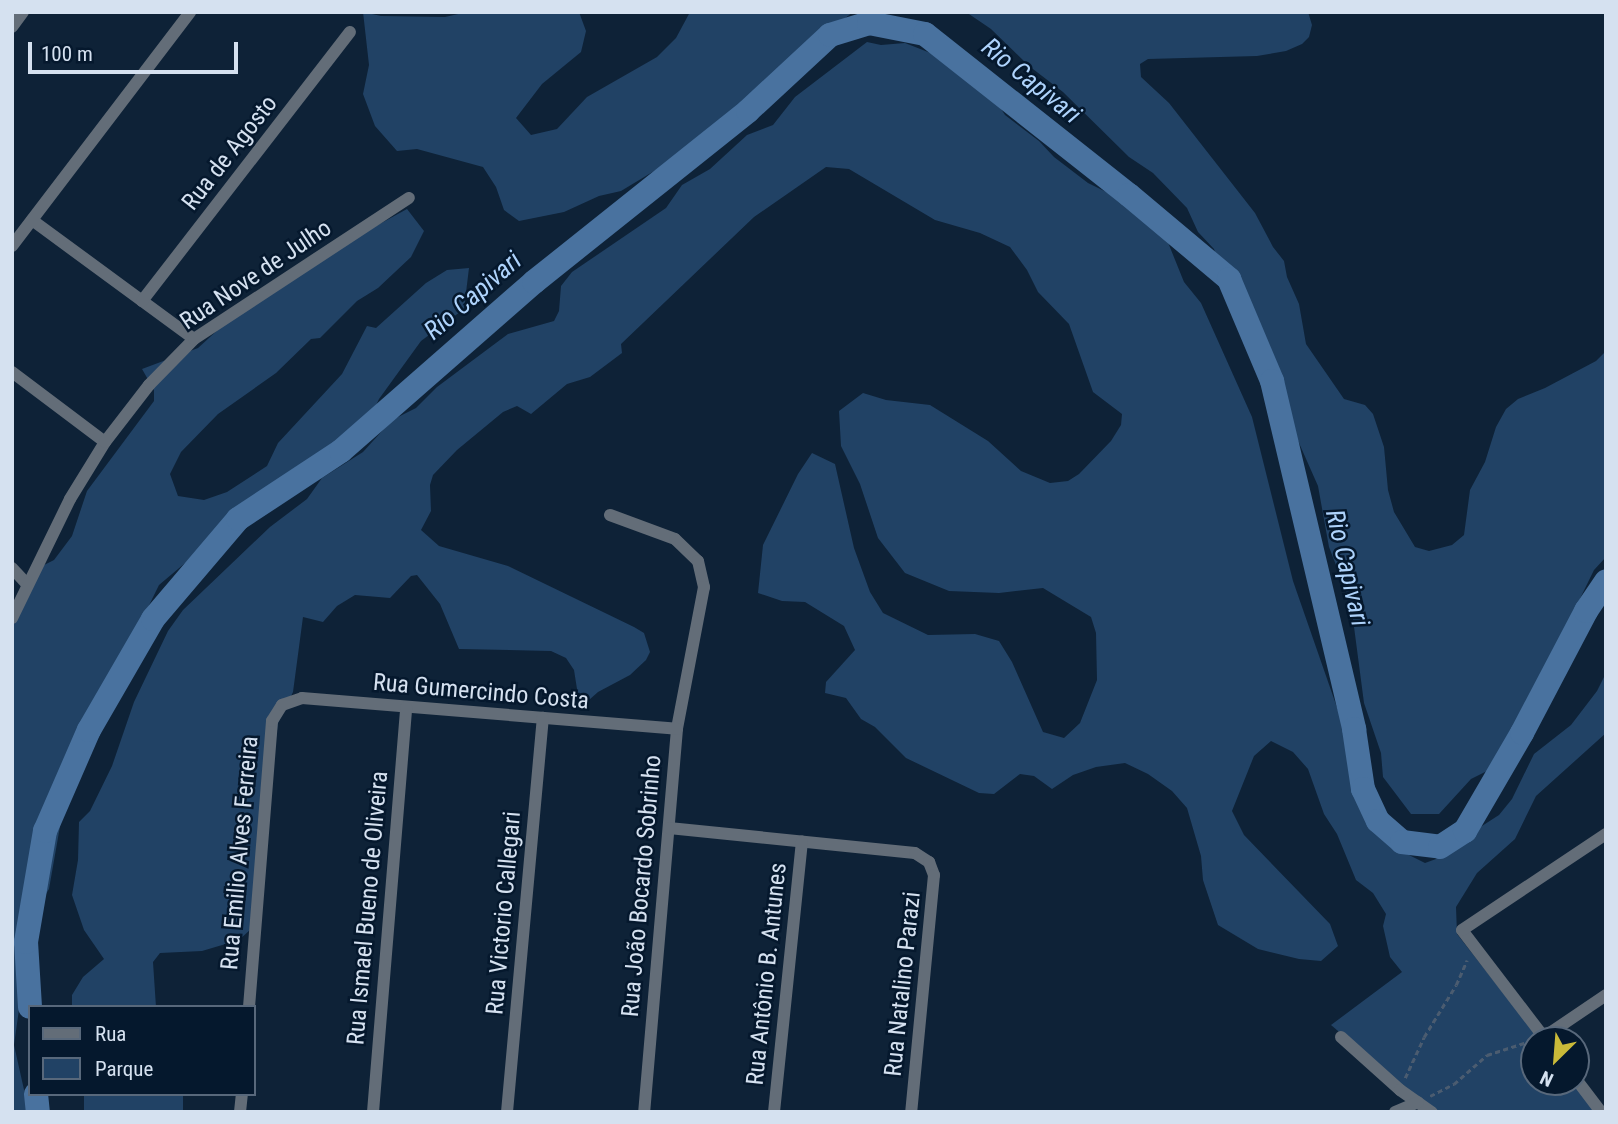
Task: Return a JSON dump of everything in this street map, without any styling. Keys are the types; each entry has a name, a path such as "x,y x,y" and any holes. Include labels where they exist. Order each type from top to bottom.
{"street":[{"path":"12,27 23,12"},
{"path":"12,246 190,12"},
{"name":"Rua de Agosto","path":"142,301 350,32"},
{"name":"Rua Nove de Julho","path":"12,618 70,499 105,442 149,385 194,339 409,198"},
{"path":"32,220 194,339"},
{"path":"12,372 105,442"},
{"name":"Rua João Bocardo Sobrinho","path":"610,515 675,538 698,561 704,587 677,729 644,1112"},
{"path":"12,568 28,585"},
{"name":"Rua Gumercindo Costa","path":"282,705 302,698 677,729"},
{"name":"Rua Emilio Alves Ferreira","path":"248,1005 272,721 282,705"},
{"name":"Rua Ismael Bueno de Oliveira","path":"373,1112 406,707"},
{"name":"Rua Victorio Callegari","path":"507,1112 543,718"},
{"path":"669,828 802,841"},
{"path":"1536,1026 1462,930 1606,834"},
{"name":"Rua Natalino Parazi","path":"802,841 915,853 929,862 934,875 911,1112"},
{"name":"Rua Antônio B. Antunes","path":"774,1112 802,841"},
{"path":"1562,1026 1606,995"},
{"path":"1341,1038 1400,1090 1432,1112"},
{"path":"1589,1096 1601,1112"},
{"path":"1395,1112 1418,1102"}],"path":[{"path":"1400,1090 1424,1037 1456,985 1474,946"},
{"path":"1418,1102 1454,1084 1488,1055 1520,1045"}],"green space":[{"path":"363,12 381,16 445,17 467,12 579,12 586,31 581,52 542,84 516,118 531,135 557,129 587,97 657,57 676,38 690,12 853,12 789,62 698,150 669,162 621,191 599,196 564,212 519,221 504,210 496,187 483,167 417,149 397,151 375,126 363,94 369,65"},
{"path":"966,12 1308,12 1312,25 1309,37 1302,44 1286,51 1257,56 1148,59 1140,64 1141,77 1169,103 1255,213 1273,247 1284,261 1287,277 1299,304 1306,344 1344,399 1365,405 1373,414 1384,447 1388,490 1394,512 1415,547 1429,551 1452,545 1464,535 1470,490 1485,462 1496,427 1506,409 1518,399 1596,361 1606,351 1606,557 1594,570 1528,705 1517,750 1495,767 1471,779 1439,814 1411,814 1383,777 1381,753 1364,703 1351,604 1329,547 1318,486 1284,409 1261,342 1221,271 1214,249 1198,232 1187,208 1153,173 1129,157 1063,92 1029,66 991,29"},
{"path":"867,42 881,45 905,43 956,63 992,95 1005,115 1039,141 1054,157 1088,183 1133,205 1165,235 1184,282 1201,303 1252,417 1293,581 1349,742 1376,811 1407,854 1425,863 1447,855 1457,842 1499,815 1512,799 1534,754 1571,725 1597,691 1606,673 1606,733 1536,796 1515,839 1477,873 1456,907 1457,934 1529,1026 1520,1026 1520,1096 1583,1096 1596,1112 1439,1112 1419,1100 1331,1025 1402,972 1390,957 1383,926 1386,914 1373,893 1356,880 1337,834 1324,814 1308,769 1293,752 1271,741 1254,756 1232,811 1244,835 1330,924 1338,946 1321,961 1299,959 1258,949 1218,925 1203,880 1201,856 1187,808 1172,791 1148,774 1125,763 1096,767 1073,775 1052,789 1034,776 1020,774 994,794 979,793 906,758 875,727 861,719 846,698 825,693 826,682 855,650 844,626 805,602 782,601 758,593 763,545 798,474 812,453 835,464 854,548 870,592 883,613 928,635 975,634 999,641 1012,662 1043,732 1064,738 1080,723 1097,680 1096,633 1091,617 1043,588 999,593 949,591 905,573 878,538 860,484 841,446 839,411 863,393 886,400 930,405 988,441 1021,471 1050,483 1068,481 1079,474 1111,441 1121,425 1122,414 1093,392 1069,324 1038,292 1027,270 1010,247 980,233 935,220 849,169 826,167 754,217 621,344 622,353 590,377 567,384 531,414 517,406 503,412 457,450 433,475 430,485 431,511 421,530 439,546 508,566 634,627 644,633 650,652 646,660 630,675 598,692 580,708 574,670 566,658 551,651 459,649 440,604 417,575 411,576 390,598 355,595 337,606 323,622 303,617 293,692 278,723 251,929 239,940 202,951 160,953 153,962 156,1005 72,1005 72,995 83,977 104,959 84,930 72,895 78,860 79,822 90,811 112,766 134,702 168,631 183,610 270,527 307,499 322,478 363,452 392,420 416,408 437,387 508,334 554,321 559,311 561,286 572,272 666,208 682,185 710,169 747,135 773,125 795,97"},
{"path":"407,209 424,231 411,257 378,288 357,301 320,338 311,339 276,373 218,414 181,452 170,474 178,496 204,500 227,492 267,466 278,443 342,374 367,326 376,328 426,283 447,270 469,268 464,309 421,341 379,399 368,422 314,465 261,493 229,526 159,585 102,701 89,718 67,763 60,787 58,810 62,815 49,889 32,917 14,1045 29,1112 12,1112 12,628 42,566 54,560 72,536 87,491 154,401 154,390 142,369 198,348 266,286"},
{"path":"84,1096 183,1096 183,1112 84,1112"}],"waterway":[{"name":"Rio Capivari","path":"30,1005 26,942 45,831 89,730 153,619 238,519 341,451 534,282 748,111 830,35 869,23 925,34 1129,195 1229,279 1272,381 1354,729 1363,789 1378,821 1402,842 1440,847 1465,831 1522,733 1586,611 1606,581"},
{"name":"Rio Capivari","path":"36,1096 38,1112"}]}
